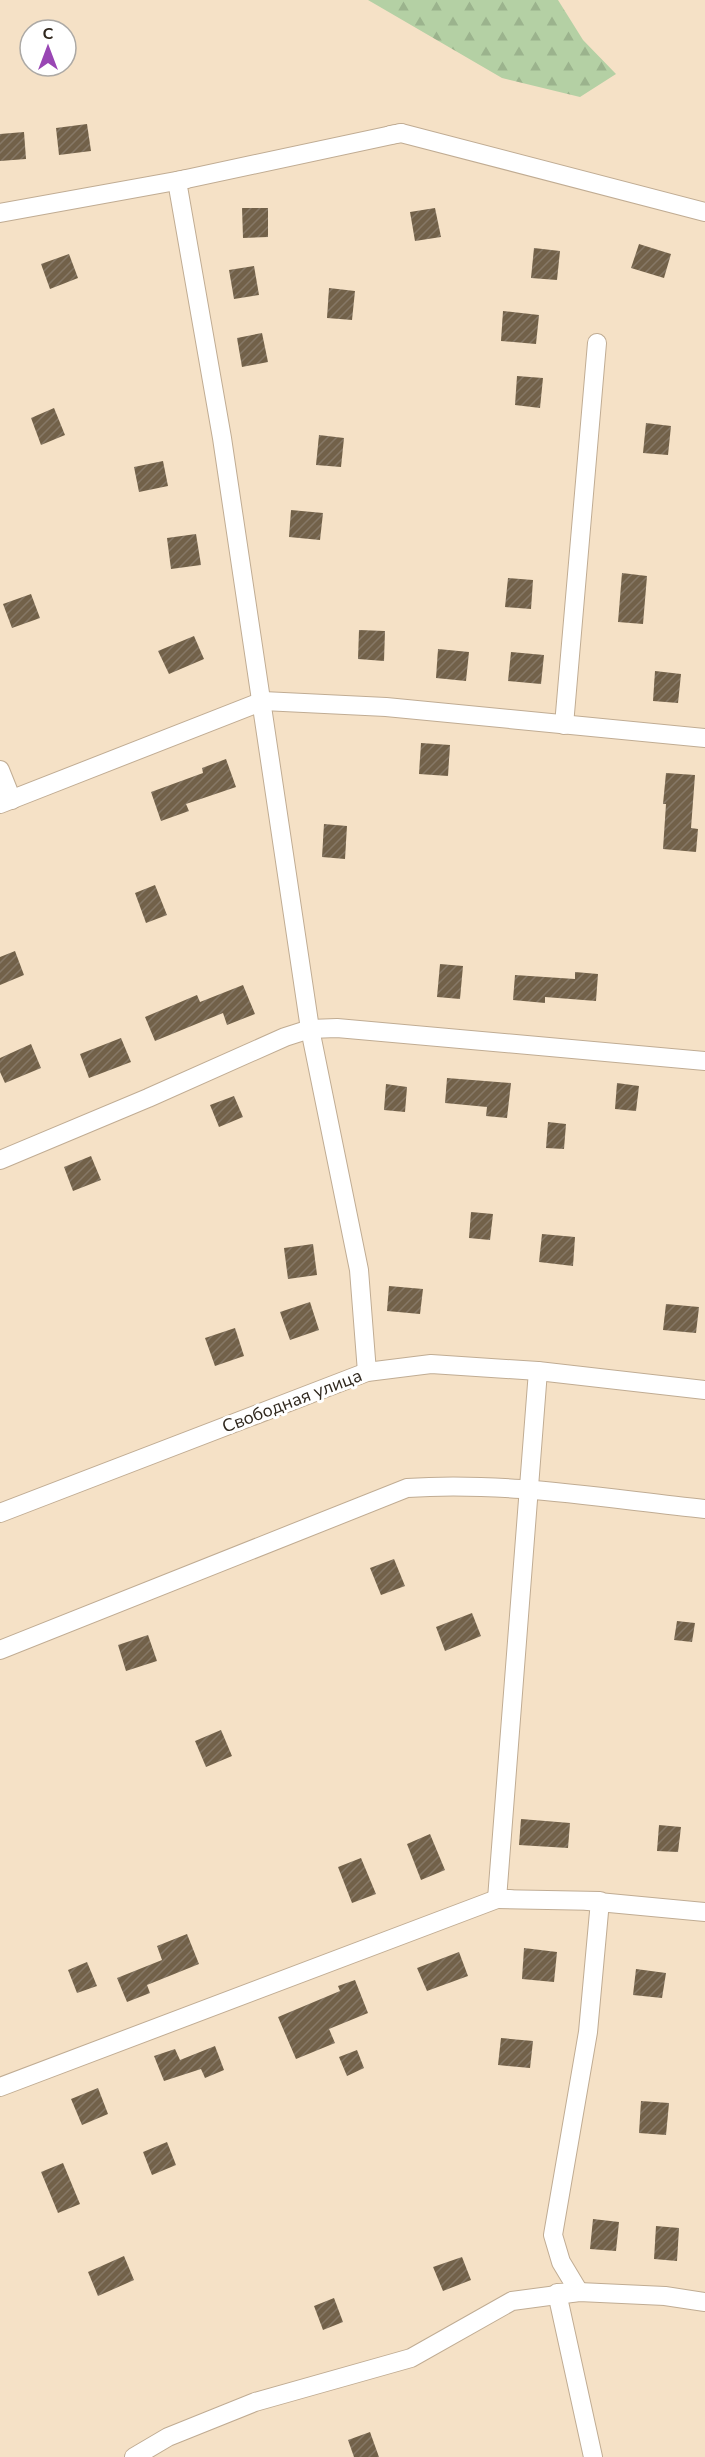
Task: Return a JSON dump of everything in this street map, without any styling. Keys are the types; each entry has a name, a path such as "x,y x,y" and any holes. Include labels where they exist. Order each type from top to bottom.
{"street":[{"path":"0,213 177,181 401,133 705,212"},
{"path":"177,181 222,438 263,701 310,1029 359,1270 367,1372"},
{"path":"564,725 597,343"},
{"path":"0,770 6,802 263,701 386,707 705,738"},
{"path":"0,1160 285,1037 310,1029 337,1028 705,1061"},
{"name":"Свободная улица","path":"0,1514 367,1372 431,1364 538,1371 705,1390"},
{"path":"497,1899 538,1371"},
{"path":"0,1650 407,1488 450,1485 529,1490 705,1509"},
{"path":"0,2087 497,1899 600,1901 705,1912"},
{"path":"579,2292 561,2262 553,2235 588,2032 600,1901"},
{"path":"134,2457 168,2437 255,2402 411,2358 512,2301 557,2293 579,2292 665,2296 705,2302"},
{"path":"557,2293 593,2457"}],"green space":[{"path":"368,0 558,0 583,40 616,74 580,97 502,78"}],"building":[{"path":"87,124 91,151 59,155 56,128"},
{"path":"24,132 26,159 0,161 0,134"},
{"path":"242,208 268,208 268,237 243,238"},
{"path":"435,208 441,237 415,241 410,212"},
{"path":"639,244 671,254 664,278 631,268"},
{"path":"534,248 560,251 557,280 531,278"},
{"path":"69,254 78,278 50,289 41,264"},
{"path":"254,266 259,295 234,299 229,270"},
{"path":"329,288 355,291 352,320 327,318"},
{"path":"503,311 539,315 536,344 501,341"},
{"path":"262,333 268,362 242,367 237,338"},
{"path":"517,376 543,378 540,408 515,405"},
{"path":"54,408 65,435 41,445 31,418"},
{"path":"646,423 671,426 668,455 643,453"},
{"path":"319,435 344,438 341,467 316,465"},
{"path":"163,461 168,486 139,492 134,467"},
{"path":"291,510 323,513 320,540 289,537"},
{"path":"196,534 201,565 171,569 167,538"},
{"path":"622,573 647,576 643,624 618,622"},
{"path":"508,578 533,580 531,609 505,607"},
{"path":"31,594 40,618 12,628 3,604"},
{"path":"359,630 385,631 384,661 358,659"},
{"path":"194,636 204,659 169,674 158,651"},
{"path":"438,649 469,652 466,681 436,678"},
{"path":"511,652 544,655 541,684 508,681"},
{"path":"655,671 681,674 678,703 653,701"},
{"path":"421,743 450,745 448,776 419,774"},
{"path":"226,759 236,787 186,804 189,811 161,821 151,792 203,773 202,768"},
{"path":"666,773 695,775 691,828 698,829 696,852 663,849"},
{"path":"324,824 347,826 345,859 322,857"},
{"path":"155,885 167,915 146,923 135,893"},
{"path":"15,951 24,975 0,985 0,957"},
{"path":"440,964 463,966 460,999 437,997"},
{"path":"575,972 598,974 596,1001 545,997 545,1003 513,1000 515,975 575,979"},
{"path":"243,985 255,1014 227,1025 223,1013 155,1041 145,1017 197,995 200,1002"},
{"path":"121,1038 131,1062 89,1078 80,1054"},
{"path":"31,1044 41,1068 5,1083 0,1072 0,1058"},
{"path":"447,1078 511,1083 507,1118 486,1116 487,1107 445,1103"},
{"path":"617,1083 639,1086 636,1111 615,1109"},
{"path":"386,1084 407,1087 405,1112 384,1110"},
{"path":"234,1096 243,1117 219,1127 210,1105"},
{"path":"548,1122 566,1124 564,1149 546,1148"},
{"path":"91,1156 101,1180 73,1191 64,1167"},
{"path":"471,1212 493,1214 490,1240 469,1238"},
{"path":"542,1234 575,1237 573,1266 539,1262"},
{"path":"313,1244 317,1275 288,1279 284,1248"},
{"path":"389,1286 423,1289 420,1314 387,1311"},
{"path":"310,1302 319,1330 290,1340 280,1312"},
{"path":"666,1304 699,1307 696,1333 663,1330"},
{"path":"235,1328 244,1356 215,1366 205,1338"},
{"path":"394,1559 405,1586 381,1595 370,1568"},
{"path":"472,1613 481,1636 445,1651 436,1627"},
{"path":"677,1621 695,1623 692,1642 674,1640"},
{"path":"148,1635 157,1661 126,1671 118,1645"},
{"path":"221,1730 232,1756 206,1767 195,1741"},
{"path":"521,1819 570,1823 568,1848 519,1845"},
{"path":"659,1825 681,1827 678,1852 657,1851"},
{"path":"430,1834 445,1870 421,1880 407,1844"},
{"path":"361,1858 376,1894 352,1903 338,1867"},
{"path":"187,1934 199,1964 147,1985 150,1993 127,2002 117,1978 162,1960 157,1946"},
{"path":"524,1948 557,1952 554,1982 522,1979"},
{"path":"459,1952 468,1976 427,1991 417,1968"},
{"path":"87,1962 97,1986 77,1993 68,1970"},
{"path":"636,1969 666,1973 662,1998 633,1995"},
{"path":"355,1980 368,2013 329,2029 335,2043 296,2059 278,2017 340,1991 338,1986"},
{"path":"501,2038 533,2041 530,2068 498,2065"},
{"path":"215,2046 224,2070 205,2078 201,2069 164,2081 154,2056 175,2049 180,2060"},
{"path":"357,2050 364,2068 347,2076 339,2057"},
{"path":"98,2088 108,2114 82,2125 71,2099"},
{"path":"641,2101 669,2103 666,2135 639,2133"},
{"path":"167,2142 176,2165 152,2175 143,2152"},
{"path":"63,2163 80,2204 58,2213 41,2172"},
{"path":"593,2219 619,2222 616,2251 590,2249"},
{"path":"656,2226 679,2228 677,2261 654,2259"},
{"path":"124,2256 134,2280 98,2296 88,2272"},
{"path":"462,2257 471,2280 443,2291 433,2267"},
{"path":"334,2298 343,2322 323,2330 314,2306"},
{"path":"370,2432 379,2457 354,2457 348,2440"}]}
